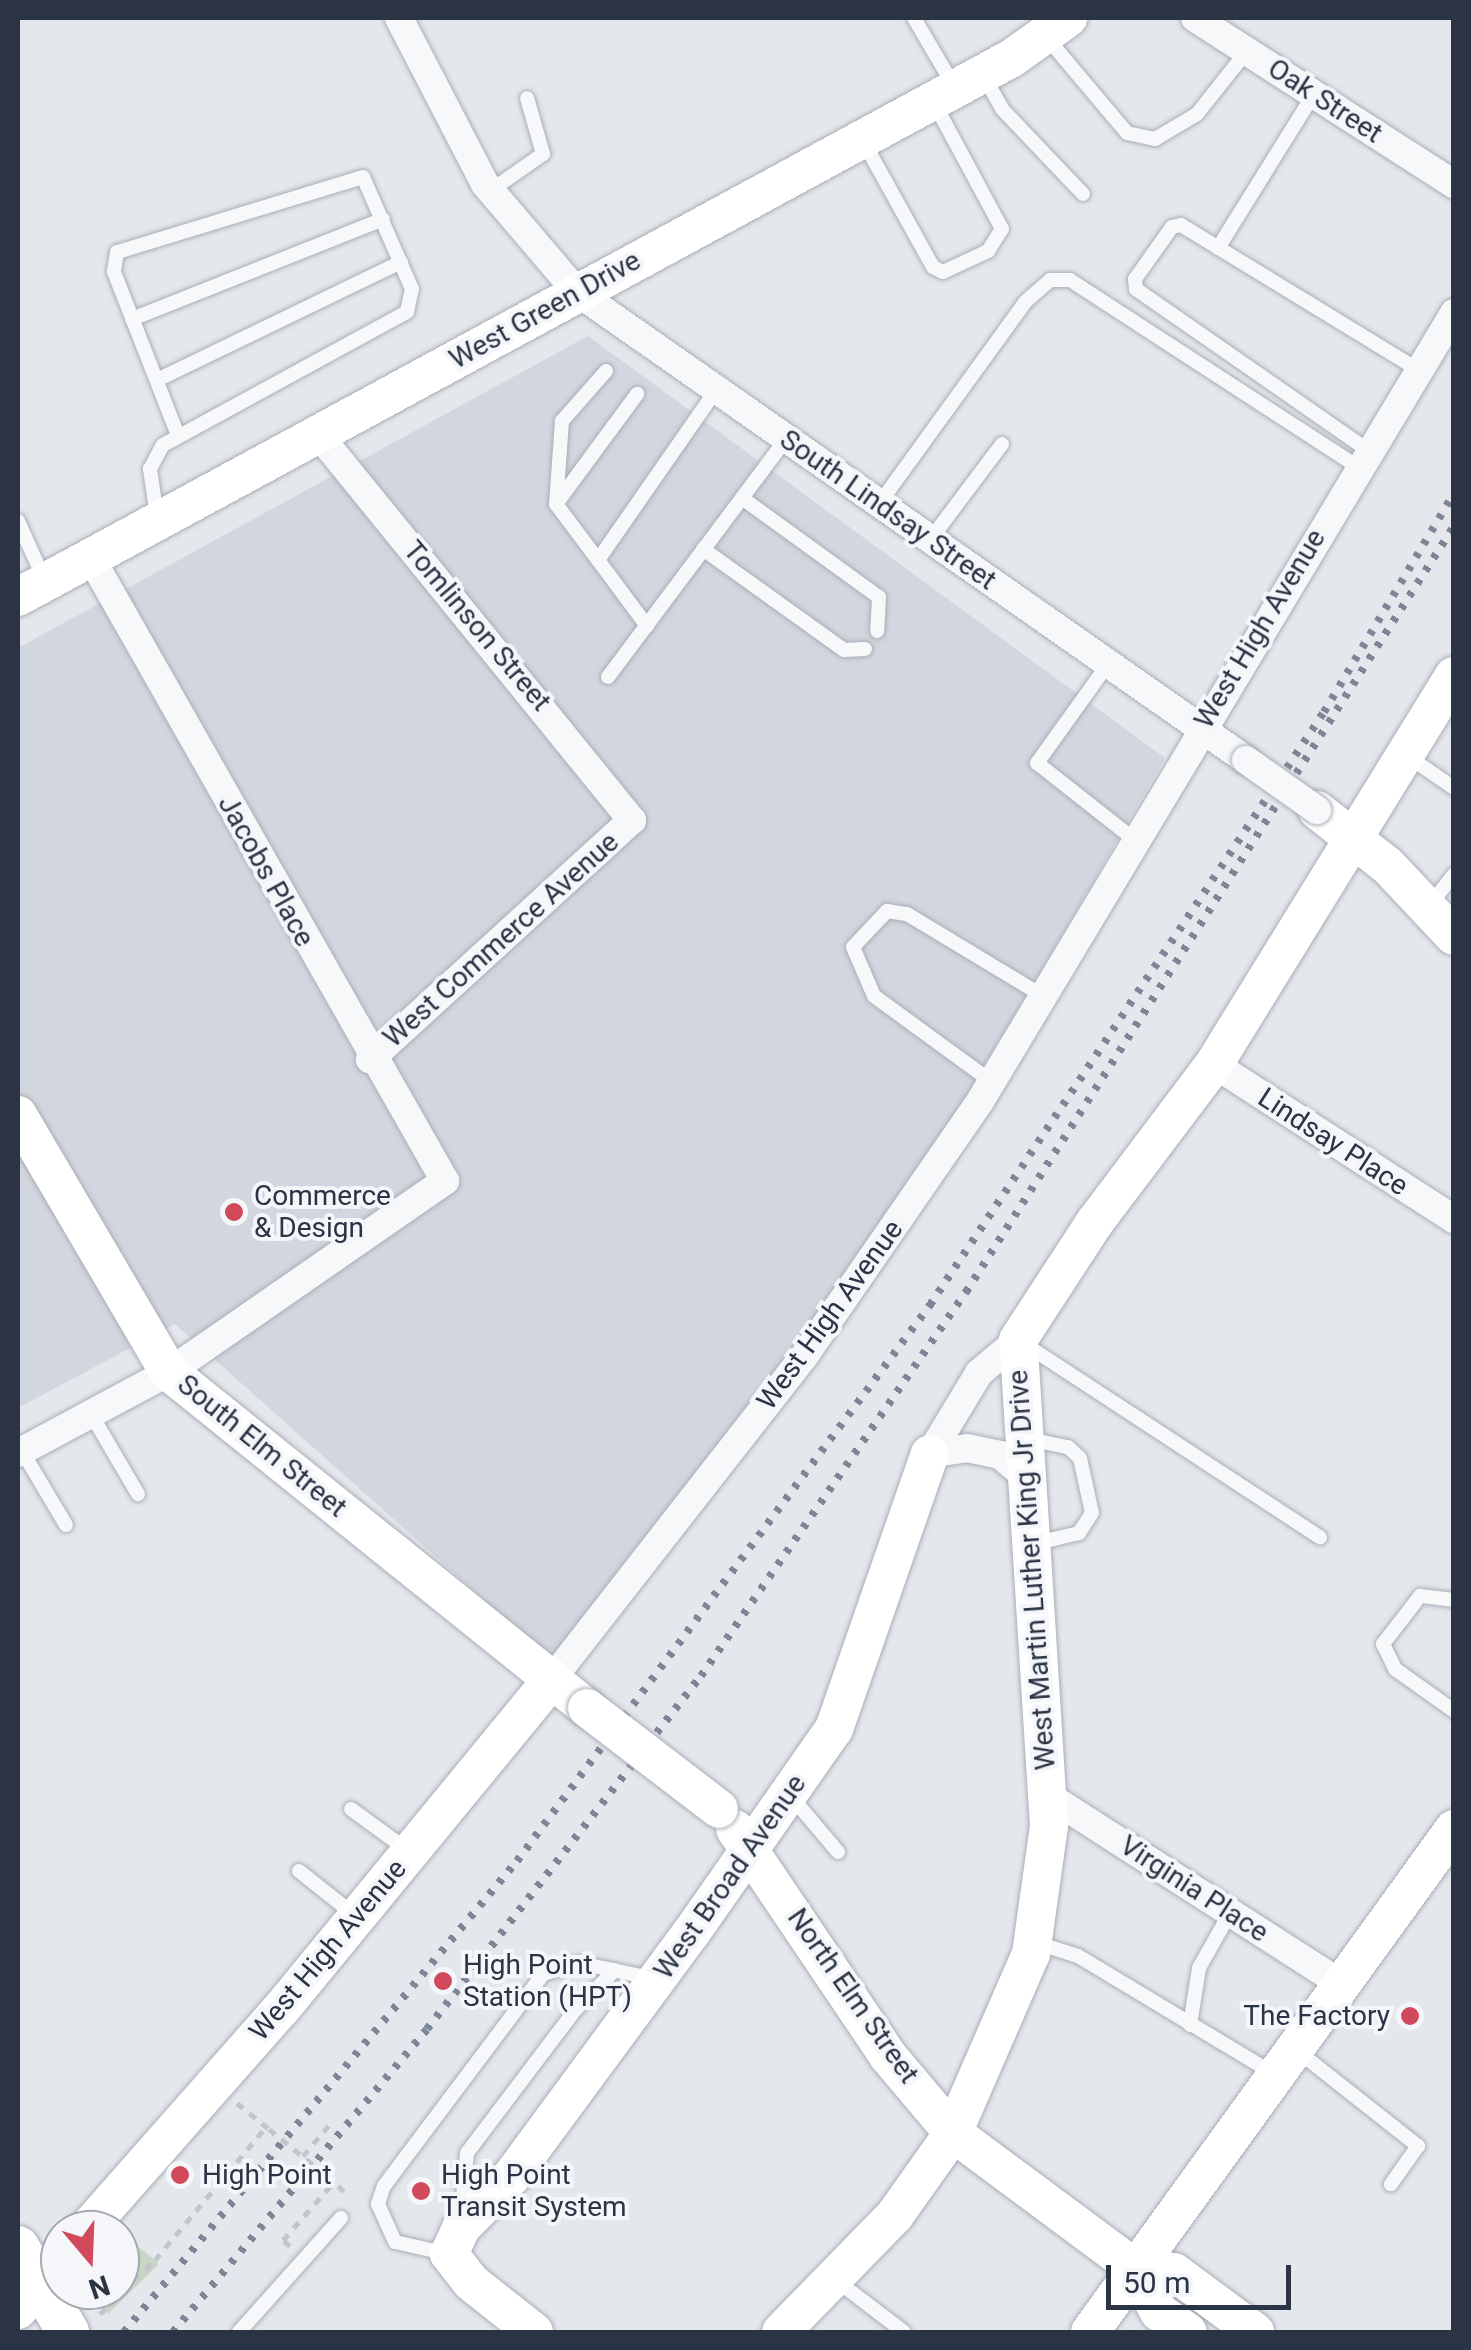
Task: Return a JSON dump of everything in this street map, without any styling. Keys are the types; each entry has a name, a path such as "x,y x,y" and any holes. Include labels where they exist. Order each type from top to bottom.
{"main road":[{"name":"West Green Drive","path":"32,589 957,88 1056,26"},
{"name":"West Martin Luther King Jr Drive","path":"782,2332 837,2281 896,2215 953,2133 1009,2016 1034,1942 1047,1874 1046,1794 1018,1340 1095,1222 1214,1064 1454,676"},
{"name":"South Lindsay Street","path":"1317,810 1355,836 1454,936"},
{"name":"South Elm Street","path":"18,1115 147,1345 168,1372 587,1708"},
{"name":"West Broad Avenue","path":"455,2241 511,2177 658,1979 834,1728 930,1454"},
{"name":"West High Avenue","path":"103,2210 357,1917 552,1679"},
{"name":"North Elm Street","path":"587,1708 719,1810 751,1847 888,2056 953,2133 1135,2268 1159,2312 1188,2332"},
{"path":"1090,2332 1454,1829"},
{"path":"455,2241 471,2282 534,2332"},
{"path":"18,2247 39,2286 84,2323"},
{"name":"North Elm Street","path":"1135,2268 1174,2272 1255,2332"}],"street":[{"name":"South Lindsay Street","path":"399,18 458,142 490,191 577,292 1317,810"},
{"name":"Oak Street","path":"1196,18 1454,184"},
{"name":"West High Avenue","path":"552,1679 805,1354 992,1082 1199,728 1454,313"},
{"name":"Tomlinson Street","path":"318,434 632,820"},
{"name":"Jacobs Place","path":"91,558 370,1059 446,1181 168,1372"},
{"name":"West Commerce Avenue","path":"370,1059 632,820"},
{"name":"Lindsay Place","path":"1214,1064 1454,1219"},
{"name":"West Broad Avenue","path":"930,1454 979,1373 1018,1340"},
{"path":"20,1452 168,1372"},
{"path":"930,1454 967,1448 1000,1456 1025,1476"},
{"name":"Virginia Place","path":"1046,1794 1340,1984"}],"lane":[{"path":"862,139 933,268 943,272 988,251 1002,229 957,88 914,18"},
{"path":"1056,26 1127,133 1154,139 1197,114 1248,51"},
{"path":"957,88 1003,110 1084,194"},
{"path":"1218,248 1314,94"},
{"path":"490,191 542,154 526,98"},
{"path":"158,522 150,469 163,445 396,322 412,302 401,262 369,185 355,176 117,252 114,272 178,435"},
{"path":"132,319 383,219"},
{"path":"1364,460 1136,288 1136,279 1172,227 1181,225 1419,370"},
{"path":"156,380 401,262"},
{"path":"879,504 1025,302 1050,280 1070,280 1219,377 1364,460"},
{"path":"606,371 562,421 556,504 647,626"},
{"path":"598,560 716,390"},
{"path":"556,504 637,394"},
{"path":"608,676 786,439"},
{"path":"930,540 1002,444"},
{"path":"742,498 879,597 876,630"},
{"path":"18,520 32,589"},
{"path":"704,549 844,650 865,649"},
{"path":"1108,664 1038,763 1135,840"},
{"path":"1405,755 1454,788"},
{"path":"1428,907 1454,874"},
{"path":"992,1082 874,996 853,947 887,911 907,914 1043,996"},
{"path":"1018,1340 1320,1537"},
{"path":"91,1414 138,1494"},
{"path":"1023,1438 1068,1447 1080,1458 1092,1513 1079,1534 1030,1544"},
{"path":"20,1452 66,1525"},
{"path":"1454,1600 1420,1596 1383,1644 1395,1669 1454,1710"},
{"path":"789,1794 838,1852"},
{"path":"351,1809 410,1852"},
{"path":"299,1871 357,1917"},
{"path":"1190,2025 1199,1968 1230,1913"},
{"path":"1034,1942 1078,1956 1190,2025 1285,2062 1418,2146 1391,2184"},
{"path":"615,1970 576,2008 467,2153 455,2241 394,2242 378,2204 384,2186 543,1974 561,1964 615,1970 658,1979"},
{"path":"239,2332 342,2218"},
{"path":"837,2281 904,2332"}],"path":[{"path":"231,2098 344,2190"},
{"path":"303,2156 334,2119"},
{"path":"84,2323 155,2260 268,2128"},
{"path":"296,2252 283,2240 334,2182"}],"shaded area":[{"path":"588,336 1165,758 935,1154 556,1664 175,1324 18,1408 18,648"}],"green space":[{"path":"140,2248 159,2264 140,2283"}],"railway":[{"path":"124,2332 517,1861 930,1305 1324,712 1454,493"},
{"path":"173,2332 427,2029 701,1676 966,1292 1454,526"}],"place":[{"name":"Commerce & Design","path":"234,1212"},
{"name":"High Point Station (HPT)","path":"443,1981"},
{"name":"The Factory","path":"1410,2016"},
{"name":"High Point","path":"180,2175"},
{"name":"High Point Transit System","path":"421,2191"}]}
